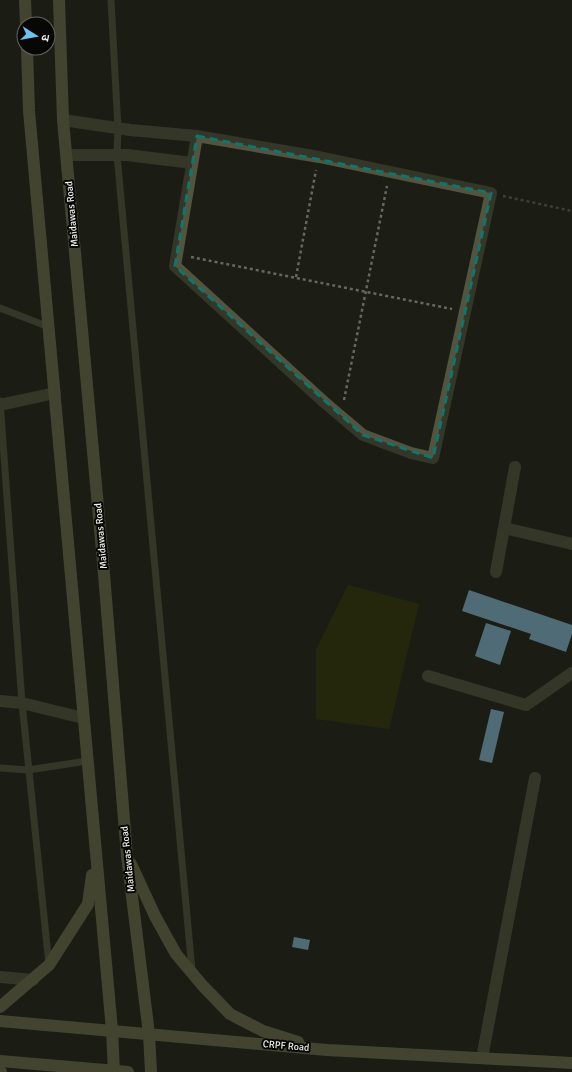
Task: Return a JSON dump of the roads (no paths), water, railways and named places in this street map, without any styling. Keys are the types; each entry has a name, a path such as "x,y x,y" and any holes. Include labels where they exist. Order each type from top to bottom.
{"street":[{"path":"25,0 26,16"},
{"name":"Maidawas Road","path":"59,0 66,155 103,562 127,856 148,1034 151,1072"},
{"path":"27,56 29,111 112,1030 114,1071"},
{"path":"64,120 118,128 197,136 319,157 491,193 467,312 434,458 411,453 363,435 340,416 175,266 197,136"},
{"path":"66,155 117,155 192,163"},
{"path":"0,403 55,394"},
{"path":"496,572 515,467"},
{"path":"504,528 572,544"},
{"path":"428,676 526,705 572,673"},
{"path":"0,701 22,703 83,718"},
{"path":"482,1058 534,778"},
{"path":"0,1007 49,965 88,904 95,854"},
{"path":"127,856 155,916 176,954 230,1014 263,1032 327,1050"},
{"path":"0,977 33,980"},
{"name":"CRPF Road","path":"0,1020 327,1050 572,1064"},
{"path":"0,1061 128,1072"}],"lane":[{"path":"111,0 118,128 117,155 192,973"},
{"path":"0,308 49,328"},
{"path":"0,403 22,703 49,965"},
{"path":"0,768 28,770 87,762"}]}
